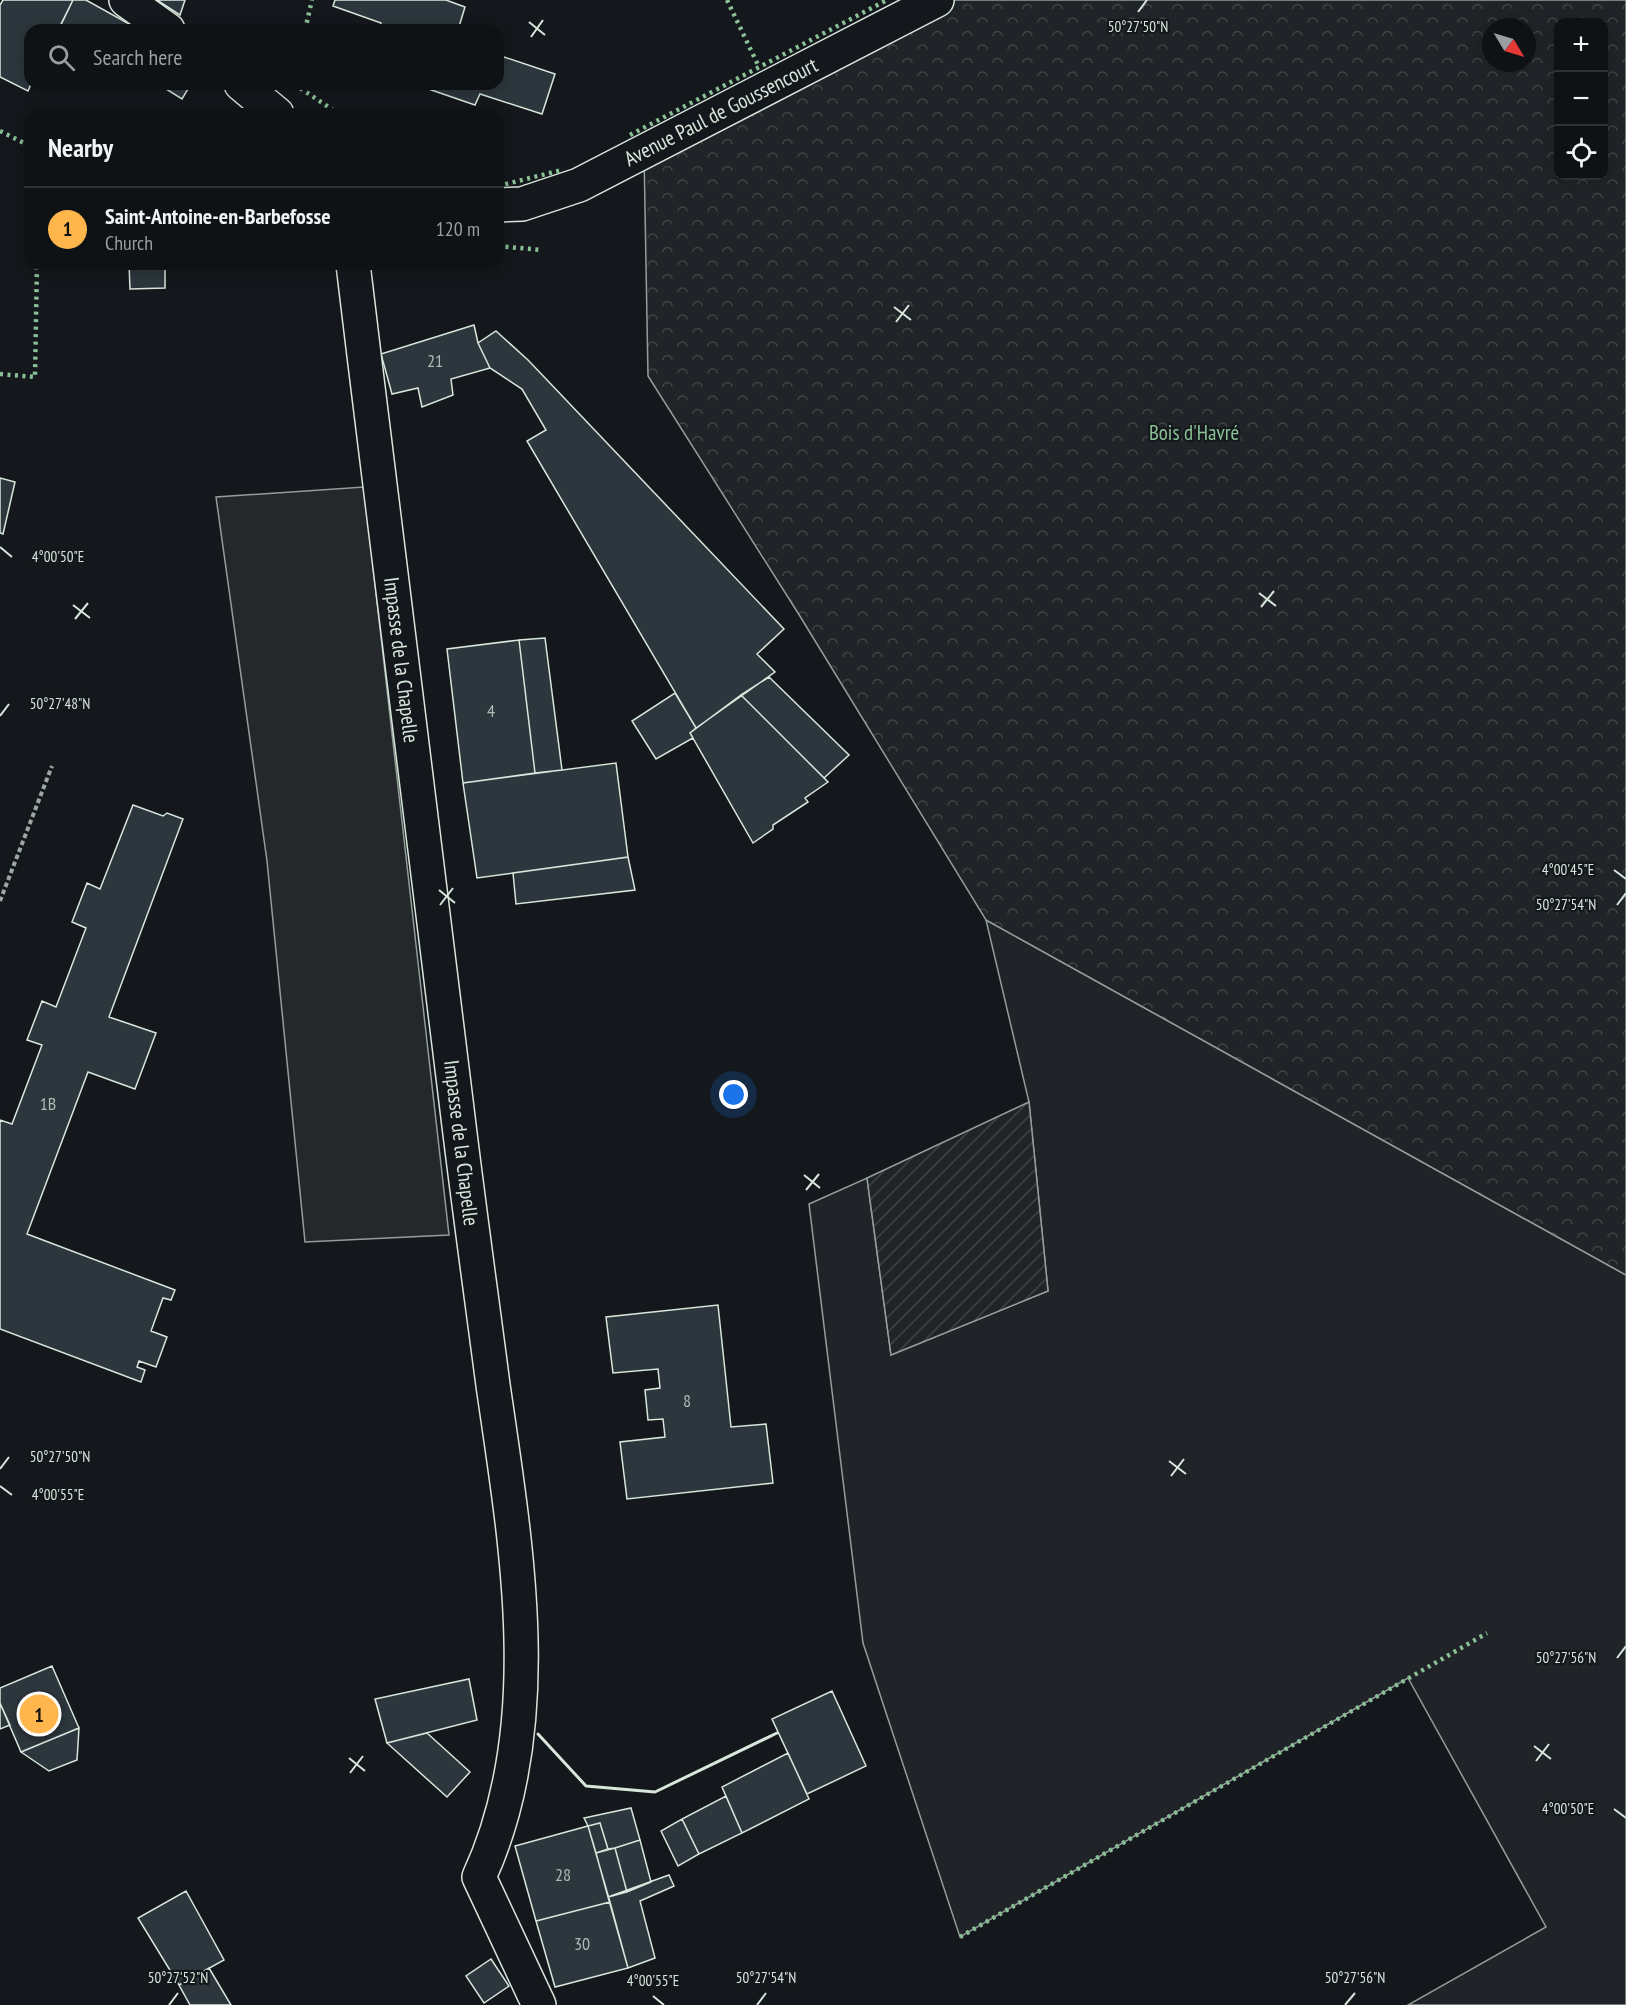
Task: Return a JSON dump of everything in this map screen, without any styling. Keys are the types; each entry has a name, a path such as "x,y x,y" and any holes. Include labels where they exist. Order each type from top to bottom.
{"street":[{"path":"126,0 160,24"},
{"name":"Avenue Paul de Goussencourt","path":"504,205 522,204 579,185 937,0"},
{"path":"249,90 270,108"},
{"name":"Impasse de la Chapelle","path":"354,270 469,1208 514,1531 523,1682 510,1781 490,1854 479,1877 539,2005"}],"path":[{"path":"0,901 52,766"}],"green space":[{"name":"Bois d'Havré","path":"937,0 1626,0 1626,1275 986,920 798,613 648,376 644,153"},
{"path":"986,920 1626,1275 1626,2005 1408,2005 1546,1927 1408,1678 960,1937 863,1643 809,1204 867,1178 891,1355 1048,1291 1029,1102"},
{"path":"1029,1102 1048,1291 891,1355 867,1178"}],"shaded area":[{"path":"364,487 449,1235 305,1242 267,861 216,497"}],"building":[{"path":"3,0 73,0 61,24 24,24 24,89 0,77 0,5"},
{"path":"73,0 86,0 129,24 61,24"},
{"path":"157,0 185,0 180,15"},
{"path":"335,0 446,0 465,7 460,24 381,24 333,6"},
{"path":"504,57 555,74 542,114 480,94 475,105 431,90 504,90"},
{"path":"168,90 187,90 182,99"},
{"path":"129,270 165,270 165,288 130,289"},
{"path":"474,325 478,343 490,368 451,379 453,395 422,407 418,388 392,394 381,354"},
{"path":"496,331 528,360 784,629 757,654 775,672 696,728 527,441 546,430 522,389 490,368 478,343"},
{"path":"0,478 15,482 3,534 0,533"},
{"path":"545,638 562,770 535,773 519,640"},
{"path":"519,640 535,773 463,783 447,649"},
{"path":"769,677 849,755 824,778 741,695"},
{"path":"675,693 696,728 690,733 693,738 656,759 632,721"},
{"path":"741,695 828,782 805,798 808,802 773,825 773,829 753,843 690,733"},
{"path":"616,763 628,857 477,878 463,783"},
{"path":"133,805 163,816 167,813 183,819 109,1017 156,1033 135,1089 88,1072 27,1234 175,1290 171,1300 163,1298 151,1331 167,1337 156,1367 139,1361 137,1367 145,1370 141,1382 0,1329 0,1120 12,1124 42,1045 27,1040 42,1001 56,1007 86,928 72,922 87,883 100,889"},
{"path":"628,857 635,890 516,904 513,873"},
{"path":"718,1305 731,1427 766,1424 773,1483 627,1499 620,1442 665,1437 663,1419 648,1420 645,1390 660,1388 658,1369 613,1373 606,1317"},
{"path":"52,1666 79,1728 21,1752 0,1703 0,1688"},
{"path":"469,1679 477,1720 387,1743 375,1699"},
{"path":"832,1691 866,1766 807,1794 772,1719"},
{"path":"0,1703 10,1725 0,1729"},
{"path":"79,1728 77,1760 49,1771 21,1752"},
{"path":"427,1733 470,1772 447,1797 387,1743"},
{"path":"788,1753 809,1799 742,1833 722,1787"},
{"path":"726,1796 742,1833 699,1854 682,1819"},
{"path":"631,1808 640,1840 615,1848 608,1849 600,1823 588,1826 584,1818"},
{"path":"682,1819 699,1854 678,1866 661,1831"},
{"path":"600,1823 608,1849 596,1853 588,1826"},
{"path":"588,1826 610,1902 536,1921 515,1846"},
{"path":"640,1840 651,1882 627,1892 615,1848"},
{"path":"615,1848 627,1892 608,1897 596,1853"},
{"path":"669,1875 674,1886 640,1901 655,1958 628,1968 608,1897"},
{"path":"186,1891 224,1960 179,1985 138,1918"},
{"path":"610,1902 628,1968 555,1987 536,1921"},
{"path":"491,1959 509,1986 484,2003 466,1976"},
{"path":"209,1968 231,2005 190,2005 179,1985"}],"hedge":[{"path":"306,24 312,0"},
{"path":"727,0 759,67"},
{"path":"630,135 887,0"},
{"path":"303,90 330,108"},
{"path":"0,131 24,143"},
{"path":"504,184 562,170"},
{"path":"504,247 541,250"},
{"path":"0,374 35,377 37,270"},
{"path":"960,1937 1487,1633"}],"wall":[{"path":"538,1734 586,1786 655,1792 777,1733"}],"place":[{"name":"Saint-Antoine-en-Barbefosse","path":"39,1714"}]}
